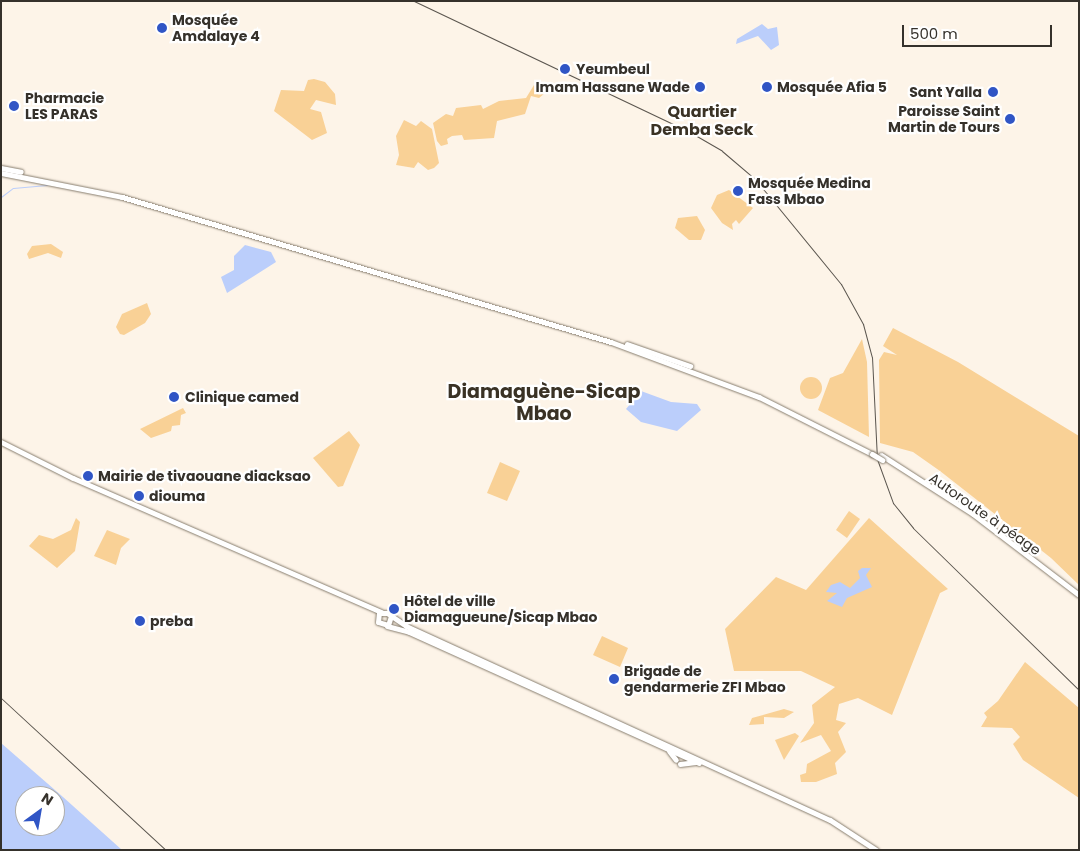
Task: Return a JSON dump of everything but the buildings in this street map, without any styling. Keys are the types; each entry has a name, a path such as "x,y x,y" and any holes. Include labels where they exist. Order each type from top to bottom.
{"highway":[{"path":"1,168 121,193 603,336 760,395 882,457 966,508 1079,595"},
{"path":"1,173 122,197 611,342 760,395"},
{"path":"1,443 11,452 22,458 377,618 379,624 409,632 826,821 872,850"},
{"path":"1,443 85,483 391,616 421,633 835,822 876,850"},
{"name":"Autoroute à péage","path":"882,457 987,527 1079,599"},
{"path":"377,618 381,612"},
{"path":"386,626 391,616"},
{"path":"667,749 678,762 696,762"}],"shaded area":[{"path":"314,79 325,82 335,94 336,105 316,100 310,109 321,112 327,133 312,140 274,111 281,90 304,91 308,80"},
{"path":"534,85 545,93 539,98 531,96 525,114 497,121 494,138 464,140 462,135 452,136 447,139 448,144 441,146 437,141 433,123 446,114 453,116 456,108 481,105 483,109 499,101 526,98"},
{"path":"404,120 416,126 421,121 432,129 439,163 434,168 428,170 418,162 414,168 396,165 399,155 396,136"},
{"path":"729,190 753,208 739,224 736,220 732,224 733,230 722,223 711,208 717,195"},
{"path":"697,216 705,230 701,240 689,240 675,228 678,218"},
{"path":"51,244 63,252 61,258 48,253 29,259 27,254 32,246"},
{"path":"147,303 151,314 145,323 124,335 120,334 116,327 122,314"},
{"path":"893,328 958,362 1079,436 1079,585 1051,558 940,471 913,452 880,443 879,360 884,352 897,355 883,346"},
{"path":"862,339 867,362 869,437 818,410 830,378 843,373"},
{"path":"807,377 815,377 822,384 822,392 815,399 807,399 800,392 800,384"},
{"path":"183,408 186,413 181,415 180,425 172,426 171,431 151,438 140,429"},
{"path":"349,431 360,445 343,486 338,487 313,458"},
{"path":"500,462 520,471 507,501 487,493"},
{"path":"849,511 860,519 847,538 836,530"},
{"path":"76,518 80,522 75,551 57,568 29,546 39,535 53,539 71,530"},
{"path":"869,518 948,589 940,593 892,715 858,698 839,704 836,720 846,723 838,732 846,752 835,763 837,774 816,782 801,782 800,775 806,773 807,764 831,751 821,735 800,743 814,723 812,705 835,687 801,671 734,671 725,629 776,577 806,590"},
{"path":"107,530 130,539 121,548 116,565 94,556"},
{"path":"602,636 628,648 620,667 593,655"},
{"path":"1025,662 1079,708 1079,798 1023,760 1013,744 1020,737 1012,728 981,727 987,717 984,713 998,701"},
{"path":"784,709 794,712 784,718 764,717 764,724 749,725 752,718"},
{"path":"795,733 799,736 784,760 775,740"}],"water":[{"path":"762,24 768,29 777,27 779,45 771,50 758,36 736,44 737,39"},
{"path":"245,245 271,252 276,262 227,293 221,277 234,270 234,256"},
{"path":"641,391 671,402 697,404 701,410 677,431 641,422 626,409"},
{"path":"862,568 871,568 866,575 872,587 847,598 842,607 827,601 837,593 826,592 831,585 840,582 850,588 860,578 858,571"},
{"path":"1,743 50,786 15,786 15,836 65,836 65,799 122,850 1,850"}],"waterway":[{"path":"1,197 13,188 47,185"}],"railway":[{"path":"414,1 688,131 722,151 755,179 841,284 863,324 872,357 877,459 893,503 913,528 1079,690"},
{"path":"1,698 166,850"}],"place":[{"name":"Mosquée Amdalaye 4","path":"162,28"},
{"name":"Yeumbeul","path":"565,69"},
{"name":"Imam Hassane Wade","path":"700,87"},
{"name":"Mosquée Afia 5","path":"767,87"},
{"name":"Sant Yalla","path":"993,92"},
{"name":"Pharmacie LES PARAS","path":"14,106"},
{"name":"Paroisse Saint Martin de Tours","path":"1010,119"},
{"name":"Mosquée Medina Fass Mbao","path":"738,191"},
{"name":"Clinique camed","path":"174,397"},
{"name":"Mairie de tivaouane diacksao","path":"88,476"},
{"name":"diouma","path":"139,496"},
{"name":"Hôtel de ville Diamagueune/Sicap Mbao","path":"394,609"},
{"name":"preba","path":"140,621"},
{"name":"Brigade de gendarmerie ZFI Mbao","path":"614,679"}],"district":[{"name":"Quartier Demba Seck","path":"702,121"},
{"name":"Diamaguène-Sicap Mbao","path":"544,403"}]}
